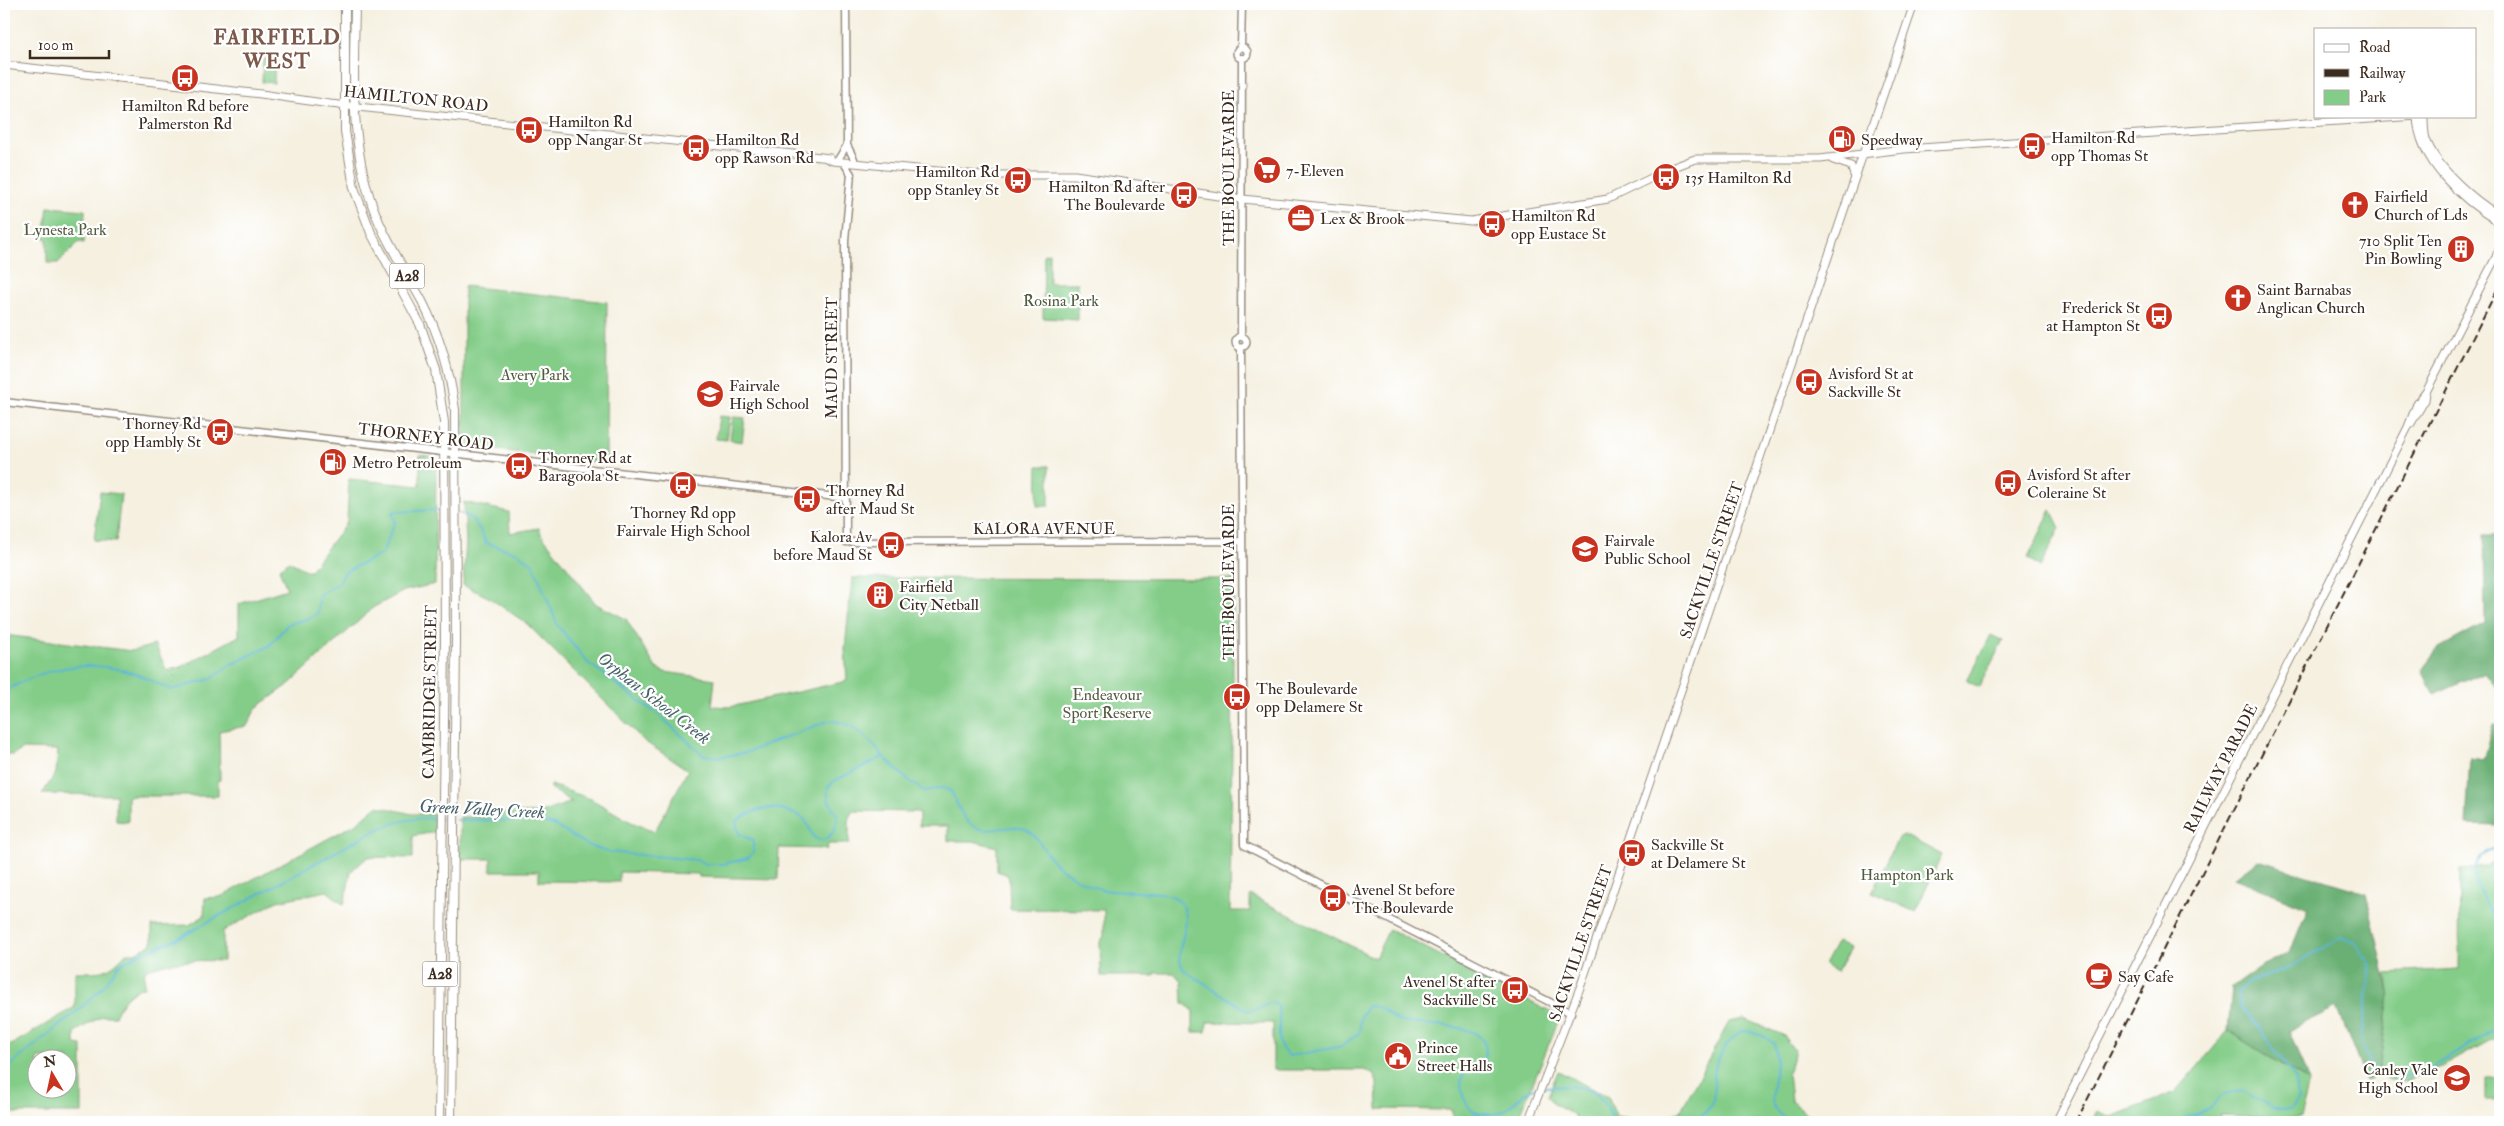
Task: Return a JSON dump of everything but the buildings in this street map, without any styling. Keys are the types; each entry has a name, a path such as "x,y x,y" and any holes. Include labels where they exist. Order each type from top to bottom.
{"highway":[{"name":"A28","path":"344,4 344,105 348,159 361,208 379,250 420,324 436,370 442,405 445,452"},
{"name":"A28","path":"355,4 355,105 361,159 373,208 380,226 430,317 444,354 454,402 456,453"},
{"name":"CAMBRIDGE STREET","path":"439,1122 445,452"},
{"name":"CAMBRIDGE STREET","path":"451,1122 456,453"}],"main road":[{"name":"SACKVILLE STREET","path":"1528,1122 1571,1013 1914,4"},
{"name":"HAMILTON ROAD","path":"4,65 344,105 856,161 869,164 979,175 1075,175 1241,198 1471,221 1608,199 1674,167 1695,159 1820,160 1941,147 2387,118"},
{"path":"2418,118 2418,135 2428,155 2469,202 2500,223"},
{"path":"2424,118 2427,140 2435,155 2466,192 2500,216"},
{"path":"1820,160 1834,160 1848,164 1854,170 1855,180"},
{"name":"RAILWAY PARADE","path":"2056,1122 2408,427 2420,398 2426,392 2498,254 2500,243"}],"street":[{"path":"846,4 847,145 841,160 851,174"},
{"name":"THE BOULEVARDE","path":"1242,4 1241,47 1246,49 1247,53 1242,58 1241,198 1241,337 1245,338 1247,343 1241,348 1244,845 1571,1013"},
{"path":"847,145 856,161 851,174"},
{"name":"MAUD STREET","path":"846,542 845,240 851,174"},
{"name":"THORNEY ROAD","path":"4,402 845,498"},
{"name":"KALORA AVENUE","path":"846,542 1242,541"}],"green space":[{"path":"263,59 275,59 274,83 262,82"},
{"name":"Lynesta Park","path":"48,207 85,210 84,243 79,242 58,263 47,263 47,239 44,238"},
{"name":"Rosina Park","path":"1049,253 1049,283 1078,283 1078,320 1043,318 1044,254"},
{"name":"Avery Park","path":"464,286 607,302 606,463 464,446"},
{"path":"719,416 730,417 727,440 716,439"},
{"path":"733,417 745,418 742,442 730,440"},
{"path":"420,455 436,457 435,584 404,591 374,607 287,686 256,708 247,726 219,731 220,780 218,780 218,796 128,796 128,822 116,821 116,795 42,794 56,773 58,750 23,749 13,755 4,754 4,635 132,651 155,645 167,671 183,666 239,636 239,604 287,589 279,569 289,561 309,572 347,522 349,479 420,486"},
{"path":"1038,466 1049,466 1049,506 1037,506"},
{"path":"100,492 121,494 116,542 94,540"},
{"name":"Endeavour Sport Reserve","path":"464,502 509,512 510,533 539,528 541,534 596,604 626,619 656,668 664,672 715,679 712,706 730,707 847,681 845,649 852,578 1234,579 1230,911 1250,911 1250,895 1375,958 1389,929 1560,1017 1517,1122 1452,1122 1452,1110 1378,1109 1377,1082 1373,1074 1364,1070 1273,1070 1273,1023 1207,1022 1206,1032 1193,1032 1193,1010 1183,1003 1182,982 1174,973 1154,973 1154,976 1101,976 1100,942 1104,936 1104,910 1010,909 1009,878 1006,874 997,871 997,847 973,841 948,841 948,826 919,826 919,812 853,811 849,817 849,844 828,844 827,849 779,848 778,879 699,877 699,874 619,872 619,882 539,881 539,871 491,871 491,859 460,859 460,817 490,817 490,813 540,813 572,802 549,787 551,785 591,799 631,822 655,831 688,770 644,741 526,623 488,597 463,585 466,542"},
{"path":"2051,510 2060,528 2040,567 2028,558"},
{"path":"2484,535 2500,535 2500,692 2485,672 2434,695 2422,670 2439,648 2485,623"},
{"path":"1991,635 2003,641 1979,687 1967,681"},
{"path":"2493,724 2500,724 2500,826 2466,825 2470,758 2483,760"},
{"path":"377,806 412,814 435,814 435,832 413,836 413,858 368,857 351,871 344,905 327,891 277,901 223,931 223,961 184,961 164,964 145,970 144,987 134,991 126,998 115,1016 102,1016 75,1032 75,1044 82,1045 82,1113 4,1113 4,1047 11,1045 75,1007 75,972 98,972 109,968 126,953 135,953 152,944 152,926 189,925 204,916 205,898 220,897 357,823"},
{"name":"Hampton Park","path":"1904,835 1942,855 1915,912 1872,892 1898,838"},
{"path":"2500,856 2500,1035 2442,1067 2429,1070 2408,1081 2398,1083 2378,1074 2390,996 2386,973 2459,969 2460,870 2486,867"},
{"path":"2258,860 2366,893 2390,996 2378,1074 2366,1081 2337,1007 2289,1030 2309,1082 2228,1031 2232,987 2263,965 2290,952 2308,908 2234,878"},
{"path":"1837,941 1850,948 1836,972 1824,965"},
{"path":"1744,1019 1785,1036 1788,1044 1795,1050 1788,1074 1791,1100 1816,1122 1659,1122 1681,1110 1729,1022"},
{"path":"2228,1031 2309,1082 2300,1118 2219,1115 2221,1122 2091,1122 2097,1111 2112,1117 2176,1092"},
{"path":"1558,1071 1608,1097 1616,1116 1656,1122 1576,1122 1575,1115 1555,1105 1548,1096"},
{"path":"2486,1078 2500,1078 2500,1101 2486,1101"}],"waterway":[{"name":"Orphan School Creek","path":"4,692 46,672 87,666 108,667 128,672 149,679 170,690 211,679 230,665 269,646 288,624 310,618 318,613 319,595 339,583 346,571 382,554 395,522 392,512 441,510"},
{"name":"Orphan School Creek","path":"458,513 464,514 472,520 479,528 486,543 518,553 533,564 558,626 587,662 661,717 703,755 720,757 745,753 828,721 846,724 861,733 913,784 924,791 943,788 951,791 964,818 977,828 991,830 1017,827 1029,831 1050,858 1059,866 1091,886 1112,891 1164,894 1178,900 1184,908 1186,917 1180,954 1181,963 1185,971 1248,1011 1270,1003 1277,1004 1279,1010 1279,1040 1284,1052 1290,1056 1342,1046 1359,1033 1361,1015 1368,1006 1379,1008 1399,1021 1457,1028 1471,1032 1481,1039 1486,1049 1483,1065 1468,1070 1464,1074 1461,1085 1464,1098 1474,1112 1494,1114 1502,1111 1532,1089 1539,1087"},
{"name":"Green Valley Creek","path":"456,820 538,821 554,825 589,846 608,852 696,860 706,864 724,864 748,858 753,852 753,840 739,834 736,821 750,813 765,808 779,809 799,816 807,823 814,838 827,839 834,831 838,817 828,799 828,787 834,781 883,757"},
{"name":"Green Valley Creek","path":"4,1070 80,1009 103,987 119,965 139,954 177,939 374,831 407,820 422,818 441,819"},
{"name":"Orphan School Creek","path":"2500,846 2486,853 2478,862 2475,871 2480,892 2500,924"},
{"name":"Orphan School Creek","path":"2175,1122 2210,1109 2222,1094 2243,1091 2274,1109 2290,1109 2298,1099 2296,1080 2257,1025 2240,1006 2237,993 2249,982 2287,969 2341,937 2356,943 2371,965 2361,1039 2371,1067 2387,1076 2404,1076 2418,1073 2463,1050 2500,1025"},
{"name":"Orphan School Creek","path":"1689,1122 1711,1107 1715,1093 1714,1076 1717,1063 1727,1045 1741,1031 1759,1034 1774,1044 1776,1060 1772,1099 1776,1109 1788,1122"},
{"name":"Orphan School Creek","path":"1544,1087 1578,1087 1596,1094 1603,1100 1612,1122"}],"railway":[{"path":"2076,1122 2500,284"}],"place":[{"name":"Hamilton Rd before Palmerston Rd","path":"185,78"},
{"name":"Hamilton Rd opp Nangar St","path":"529,130"},
{"name":"Speedway","path":"1842,139"},
{"name":"Hamilton Rd opp Thomas St","path":"2032,146"},
{"name":"Hamilton Rd opp Rawson Rd","path":"696,148"},
{"name":"7-Eleven","path":"1267,170"},
{"name":"135 Hamilton Rd","path":"1666,177"},
{"name":"Hamilton Rd opp Stanley St","path":"1018,180"},
{"name":"Hamilton Rd after The Boulevarde","path":"1184,195"},
{"name":"Fairfield Church of Lds","path":"2355,205"},
{"name":"Lex & Brook","path":"1301,218"},
{"name":"Hamilton Rd opp Eustace St","path":"1492,224"},
{"name":"710 Split Ten Pin Bowling","path":"2461,249"},
{"name":"Saint Barnabas Anglican Church","path":"2238,298"},
{"name":"Frederick St at Hampton St","path":"2159,316"},
{"name":"Avisford St at Sackville St","path":"1809,382"},
{"name":"Fairvale High School","path":"710,394"},
{"name":"Thorney Rd opp Hambly St","path":"220,432"},
{"name":"Metro Petroleum","path":"333,462"},
{"name":"Thorney Rd at Baragoola St","path":"519,466"},
{"name":"Avisford St after Coleraine St","path":"2008,483"},
{"name":"Thorney Rd opp Fairvale High School","path":"683,485"},
{"name":"Thorney Rd after Maud St","path":"807,499"},
{"name":"Kalora Av before Maud St","path":"891,545"},
{"name":"Fairvale Public School","path":"1585,549"},
{"name":"Fairfield City Netball","path":"880,595"},
{"name":"The Boulevarde opp Delamere St","path":"1237,697"},
{"name":"Sackville St at Delamere St","path":"1632,853"},
{"name":"Avenel St before The Boulevarde","path":"1333,898"},
{"name":"Say Cafe","path":"2099,976"},
{"name":"Avenel St after Sackville St","path":"1515,990"},
{"name":"Prince Street Halls","path":"1398,1056"},
{"name":"Canley Vale High School","path":"2457,1078"}],"district":[{"name":"FAIRFIELD WEST","path":"277,49"}]}
